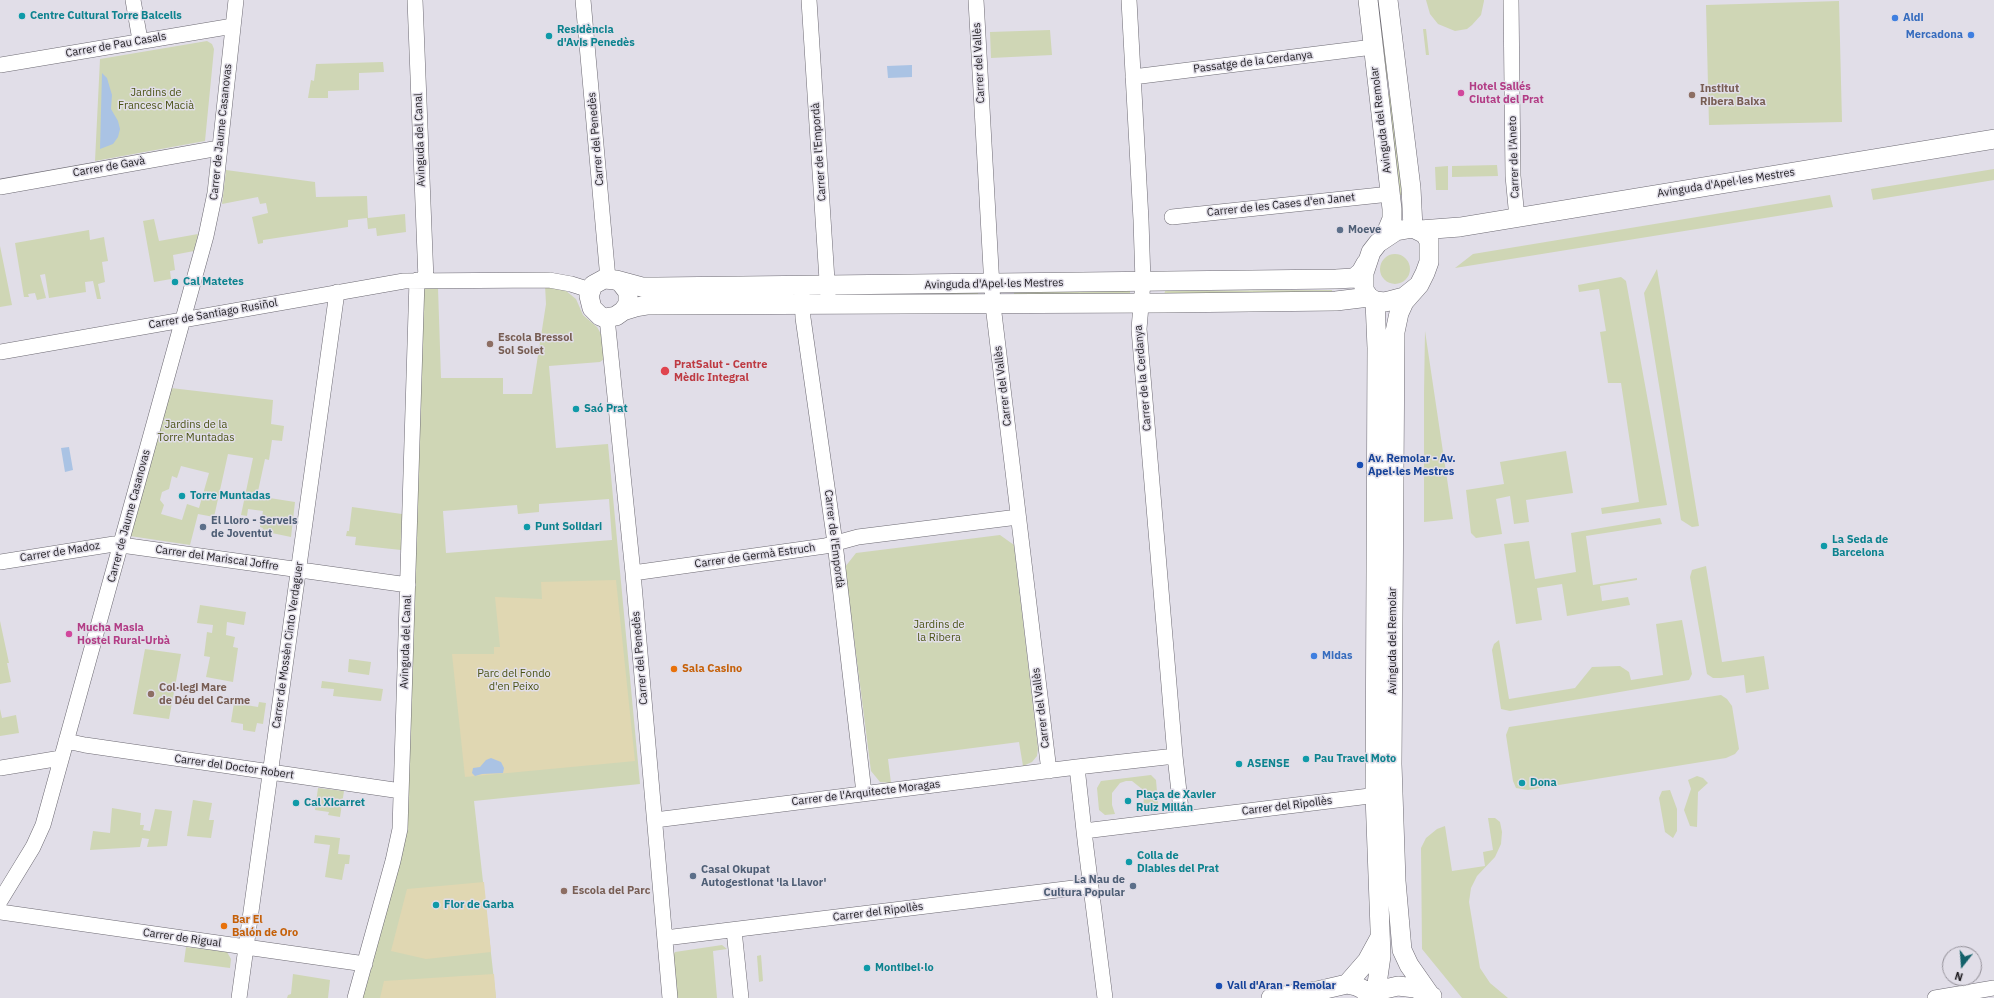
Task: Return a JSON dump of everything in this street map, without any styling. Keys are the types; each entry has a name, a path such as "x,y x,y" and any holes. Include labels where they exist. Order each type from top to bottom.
{"street":[{"path":"133,0 140,40"},
{"name":"Carrer de Jaume Casanovas","path":"0,901 39,836 183,320 215,193 236,0"},
{"name":"Avinguda del Canal","path":"355,998 400,829 408,584 421,280 415,0"},
{"name":"Carrer del Penedès","path":"583,0 612,279"},
{"name":"Carrer de l'Empordà","path":"809,0 828,305"},
{"name":"Carrer del Vallès","path":"976,0 992,305 1049,771"},
{"name":"Carrer de la Cerdanya","path":"1129,0 1141,207 1143,282 1139,328 1175,756"},
{"name":"Avinguda del Remolar","path":"1368,0 1392,214 1384,238"},
{"name":"Avinguda del Remolar","path":"1388,0 1412,207 1416,229"},
{"name":"Carrer de l'Aneto","path":"1511,0 1513,176 1517,218"},
{"name":"Carrer de Pau Casals","path":"0,65 140,40 232,26"},
{"name":"Passatge de la Cerdanya","path":"1133,77 1373,47"},
{"name":"Avinguda d'Apel·les Mestres","path":"1416,229 1458,227 1517,218 1994,139"},
{"name":"Carrer de Gavà","path":"0,187 219,148"},
{"name":"Carrer de les Cases d'en Janet","path":"1172,217 1390,194"},
{"path":"1412,207 1430,220 1458,227"},
{"path":"1429,262 1443,239 1450,231 1458,227"},
{"name":"Avinguda del Remolar","path":"1371,994 1382,956 1380,938 1384,794 1395,332 1399,313 1404,302 1419,284 1429,262 1429,240 1425,234 1416,229 1396,231 1384,238 1371,252 1366,263 1363,283 1364,290 1372,299 1376,331 1384,794 1396,881 1402,950 1409,965 1432,996"},
{"name":"Avinguda d'Apel·les Mestres","path":"612,279 642,287 1340,279 1354,278 1361,272 1366,263"},
{"path":"612,279 625,287 628,292 628,304 615,315 600,316 592,308 589,296 590,290 598,281 612,279"},
{"path":"421,280 549,280 571,284 590,290"},
{"name":"Carrer de Santiago Rusiñol","path":"0,352 337,292 421,280"},
{"name":"Avinguda del Remolar","path":"1372,299 1385,302 1404,297 1419,284"},
{"name":"Carrer de l'Empordà","path":"802,286 802,305 835,543 864,793"},
{"name":"Carrer de Mossèn Cinto Verdaguer","path":"239,998 337,292"},
{"name":"Avinguda d'Apel·les Mestres","path":"615,315 636,307 648,305 992,305 1340,301 1372,299"},
{"path":"1340,301 1358,310 1376,331"},
{"name":"Carrer del Penedès","path":"615,315 633,573 670,998"},
{"name":"Carrer de Germà Estruch","path":"633,573 812,548 858,537 1018,517"},
{"name":"Carrer del Mariscal Joffre","path":"121,544 408,584"},
{"name":"Carrer de Madoz","path":"0,562 97,545 121,544"},
{"name":"Carrer del Doctor Robert","path":"66,741 401,791"},
{"path":"1084,832 1182,819 1175,756 1077,767 1084,832 1090,886 1105,998"},
{"path":"0,768 61,758"},
{"name":"Carrer de l'Arquitecte Moragas","path":"655,820 1077,767"},
{"name":"Carrer del Ripollès","path":"1182,819 1384,794"},
{"name":"Carrer del Ripollès","path":"665,938 1090,886"},
{"name":"Carrer de Rigual","path":"0,912 365,964"},
{"path":"734,930 741,998"},
{"path":"1271,998 1324,995 1347,984 1367,961 1380,938"},
{"path":"1347,984 1356,986 1371,994 1398,986 1415,988 1432,996"},
{"path":"1935,998 1994,988"}],"green space":[{"path":"1426,0 1484,1 1481,15 1472,25 1467,29 1455,31 1438,24 1430,14"},
{"path":"1839,1 1842,122 1709,125 1706,5"},
{"path":"1381,3 1390,79 1385,80 1377,4"},
{"path":"1423,29 1426,29 1429,55 1426,55"},
{"path":"1050,30 1052,55 991,58 990,32"},
{"name":"Jardins de Francesc Macià","path":"207,41 212,44 214,49 205,141 95,161 100,59"},
{"path":"383,62 384,72 359,73 359,90 328,91 328,98 308,98 311,80 314,81 316,64"},
{"path":"1387,94 1392,94 1403,195 1399,195"},
{"path":"1497,165 1498,176 1452,177 1452,166"},
{"path":"1448,166 1448,190 1436,190 1435,167"},
{"path":"1994,169 1994,180 1873,200 1871,189"},
{"path":"226,170 315,182 316,197 367,196 368,218 405,214 406,232 377,236 376,228 368,229 367,218 348,220 348,227 263,240 263,243 258,244 252,217 268,213 266,203 260,204 258,197 222,204"},
{"path":"1830,195 1833,207 1455,268 1473,254"},
{"path":"154,219 159,241 198,234 194,251 173,255 175,270 170,271 171,279 154,282 143,221"},
{"path":"89,230 90,240 104,237 108,261 102,262 105,282 98,284 101,299 97,299 93,281 85,282 86,292 49,298 45,274 40,275 46,298 37,300 35,293 28,294 29,297 24,297 15,243"},
{"path":"0,246 12,305 0,307"},
{"path":"1395,254 1401,255 1409,263 1409,275 1401,283 1395,284 1389,283 1381,275 1380,269 1381,263 1389,255"},
{"path":"1657,269 1699,526 1692,527 1681,520 1644,293"},
{"path":"1621,277 1626,281 1667,505 1602,514 1601,508 1639,502 1621,383 1608,383 1600,332 1606,331 1599,289 1579,292 1578,285"},
{"name":"Parc del Fondo d'en Peixo","path":"545,285 560,286 576,299 583,315 597,327 601,334 604,359 600,362 549,366 556,448 608,444 640,784 474,801 496,998 350,998 394,827 419,288 438,288 441,378 503,378 503,394 532,394 546,304","holes":["609,499 612,540 446,553 443,511 517,505 518,514 539,512 539,504"]},
{"path":"1332,290 1332,294 1164,295 1165,291"},
{"path":"1014,291 1130,291 1130,296 1014,297"},
{"path":"978,292 978,297 854,298 855,293"},
{"path":"1425,331 1453,519 1424,522 1424,393"},
{"name":"Jardins de la Torre Muntadas","path":"171,388 273,400 271,424 284,426 282,441 272,440 269,460 265,459 257,496 295,502 291,537 262,531 263,528 260,527 263,511 248,509 247,516 241,515 253,458 228,454 214,517 198,514 190,545 130,536","holes":["181,466 209,473 199,508 187,504 182,520 161,514 164,505 160,500 162,492 169,489 172,476 177,478"]},
{"path":"1566,451 1573,493 1526,500 1529,522 1514,524 1510,496 1496,499 1502,534 1476,538 1471,533 1466,490 1504,484 1500,462"},
{"path":"352,507 402,514 401,550 355,545 356,537 346,536 347,531 349,531"},
{"path":"1660,518 1662,524 1586,536 1593,585 1637,578 1637,580 1600,586 1602,601 1628,597 1630,605 1567,616 1562,584 1537,588 1542,620 1516,624 1504,544 1529,541 1535,579 1576,572 1571,533"},
{"name":"Jardins de la Ribera","path":"1000,535 1014,545 1038,748 1037,756 1032,762 1023,766 1019,742 888,759 891,783 880,782 871,771 845,567 856,553"},
{"path":"1706,566 1722,662 1764,656 1769,689 1746,693 1744,675 1713,678 1707,674 1690,577 1692,570"},
{"path":"200,605 246,612 244,625 227,622 226,635 235,637 233,647 238,648 233,682 206,677 210,657 204,656 207,632 212,633 213,625 197,623"},
{"path":"1682,620 1692,674 1689,680 1510,711 1501,709 1492,650 1494,644 1499,640 1509,699 1575,688 1592,667 1620,666 1629,672 1631,680 1663,675 1656,624"},
{"path":"0,621 9,663 7,663 11,682 0,684"},
{"path":"145,649 181,654 169,719 133,714"},
{"path":"349,659 371,662 369,675 348,672"},
{"path":"322,681 383,689 381,701 333,696 334,689 321,688"},
{"path":"1721,695 1727,699 1732,706 1739,749 1735,754 1726,758 1528,790 1516,788 1513,781 1506,735 1509,727"},
{"path":"259,702 266,703 263,724 257,723 255,732 243,730 243,724 231,722 234,703 258,707"},
{"path":"0,709 2,718 16,715 19,733 0,736"},
{"path":"1151,775 1156,780 1158,804 1154,809 1143,811 1144,795 1142,789 1132,781 1126,781 1120,783 1112,793 1112,805 1115,814 1105,815 1099,810 1097,788 1101,781"},
{"path":"1697,776 1703,778 1708,783 1698,792 1697,827 1690,826 1684,810 1691,789 1688,780"},
{"path":"318,788 344,791 340,817 328,815 329,812 315,810"},
{"path":"1670,790 1677,809 1677,831 1673,838 1665,832 1659,798 1662,791"},
{"path":"193,800 212,803 209,820 214,820 211,838 187,836"},
{"path":"112,808 141,813 140,825 144,825 143,830 150,831 155,809 172,811 167,846 147,847 149,839 142,838 140,847 90,850 93,831 110,833"},
{"path":"1488,818 1495,818 1500,822 1502,832 1501,844 1495,857 1477,876 1471,888 1469,902 1480,968 1490,983 1508,998 1462,998 1422,949 1421,848 1426,838 1437,829 1445,826 1452,871 1485,866 1483,852 1493,850"},
{"path":"315,835 340,838 338,854 350,855 349,864 345,864 342,880 325,877 330,845 314,843"},
{"path":"722,945 727,949 713,951 717,998 677,998 673,956 675,952"},
{"path":"186,947 227,952 231,959 230,968 184,962"},
{"path":"761,955 763,981 759,982 757,956"},
{"path":"293,974 330,980 328,998 287,998 288,995 291,994"}],"sand":[{"path":"616,580 635,761 465,777 452,654 494,654 494,647 500,647 495,597 542,599 541,582"},
{"path":"484,882 491,952 426,959 391,951 407,889"},
{"path":"494,974 496,998 380,998 384,981"}],"water":[{"path":"912,65 912,77 888,78 887,66"},
{"path":"102,73 107,78 112,95 111,109 118,121 120,129 118,137 113,144 100,149"},
{"path":"69,447 73,470 65,472 61,448"},
{"path":"491,758 501,762 504,768 503,773 482,774 475,776 472,773 473,768 480,767 486,760"}],"place":[{"name":"Centre Cultural Torre Balcells","path":"22,16"},
{"name":"Aldi","path":"1895,18"},
{"name":"Mercadona","path":"1971,35"},
{"name":"Residència d'Avis Penedès","path":"549,36"},
{"name":"Hotel Sallés Ciutat del Prat","path":"1461,93"},
{"name":"Institut Ribera Baixa","path":"1692,95"},
{"name":"Moeve","path":"1340,230"},
{"name":"Cal Matetes","path":"175,282"},
{"name":"Escola Bressol Sol Solet","path":"490,344"},
{"name":"PratSalut - Centre Mèdic Integral","path":"665,371"},
{"name":"Saó Prat","path":"576,409"},
{"name":"Av. Remolar - Av. Apel·les Mestres","path":"1360,465"},
{"name":"Torre Muntadas","path":"182,496"},
{"name":"El Lloro - Serveis de Joventut","path":"203,527"},
{"name":"Punt Solidari","path":"527,527"},
{"name":"La Seda de Barcelona","path":"1824,546"},
{"name":"Mucha Masia Hostel Rural-Urbà","path":"69,634"},
{"name":"Midas","path":"1314,656"},
{"name":"Sala Casino","path":"674,669"},
{"name":"Col·legi Mare de Déu del Carme","path":"151,694"},
{"name":"Pau Travel Moto","path":"1306,759"},
{"name":"ASENSE","path":"1239,764"},
{"name":"Dona","path":"1522,783"},
{"name":"Plaça de Xavier Ruiz Millán","path":"1128,801"},
{"name":"Cal Xicarret","path":"296,803"},
{"name":"Colla de Diables del Prat","path":"1129,862"},
{"name":"Casal Okupat Autogestionat 'la Llavor'","path":"693,876"},
{"name":"La Nau de Cultura Popular","path":"1133,886"},
{"name":"Escola del Parc","path":"564,891"},
{"name":"Flor de Garba","path":"436,905"},
{"name":"Bar El Balón de Oro","path":"224,926"},
{"name":"Montibel·lo","path":"867,968"},
{"name":"Vall d'Aran - Remolar","path":"1219,986"}]}
